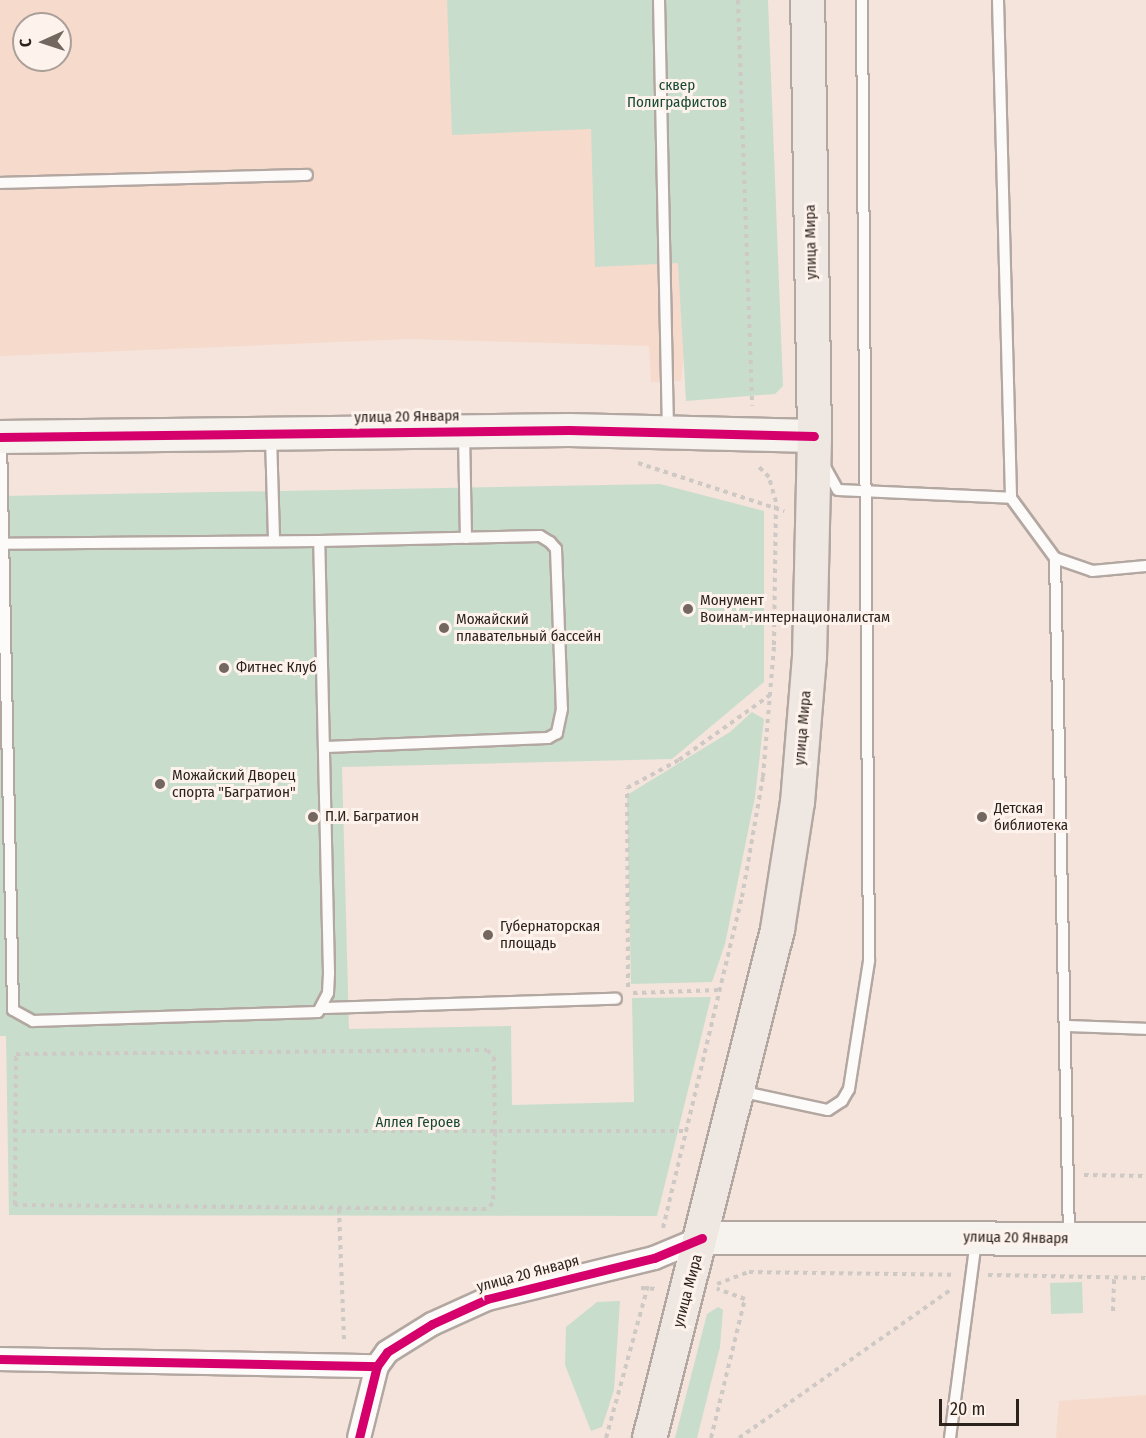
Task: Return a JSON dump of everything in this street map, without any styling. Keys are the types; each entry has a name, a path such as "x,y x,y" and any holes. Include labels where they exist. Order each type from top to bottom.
{"main road":[{"name":"улица Мира","path":"649,1438 739,1091 777,929 797,802 808,657 814,436 807,0"}],"street":[{"name":"улица 20 Января","path":"0,437 464,431 669,432 814,436"},
{"name":"улица 20 Января","path":"377,1366 404,1341 487,1299 654,1258 702,1238 1146,1239"},
{"path":"0,1359 377,1366 359,1438"}],"lane":[{"path":"659,0 669,432"},
{"path":"739,1091 828,1110 849,1089 869,961 862,0"},
{"path":"998,0 1011,498 1055,558 1092,571 1146,566"},
{"path":"0,183 307,175"},
{"path":"464,431 466,538"},
{"path":"271,433 274,537"},
{"path":"814,436 831,485 865,492 1011,498"},
{"path":"0,437 13,1010 33,1021 309,1015 322,1008 616,999"},
{"path":"3,544 274,537 319,541 540,536 556,549 562,710 557,733 548,738 325,747"},
{"path":"319,541 329,973 322,1008"},
{"path":"1055,558 1070,1175 1069,1238"},
{"path":"1066,1026 1146,1029"},
{"path":"950,1438 976,1238"}],"path":[{"path":"738,0 752,412"},
{"path":"661,1233 756,824 770,695 775,491 752,456"},
{"path":"719,990 628,993 627,788 679,759 770,695"},
{"path":"487,1050 494,1057 495,1132 491,1207 21,1208 14,1198 13,1058 22,1052 487,1050"},
{"path":"13,1131 684,1131"},
{"path":"1070,1175 1146,1176"},
{"path":"339,1209 345,1365"},
{"path":"711,1438 745,1299 711,1287 749,1272 1146,1278"},
{"path":"739,1438 972,1275"},
{"path":"1113,1277 1113,1311"},
{"path":"606,1438 649,1282"},
{"path":"632,1288 664,1289"}],"shaded area":[{"path":"0,0 725,0 681,381 651,382 649,346 410,339 0,356"},
{"path":"1146,1395 1146,1438 1056,1438 1059,1401"}],"green space":[{"name":"сквер Полиграфистов","path":"447,0 768,0 783,386 775,394 686,401 678,263 595,267 591,129 452,135"},
{"name":"Аллея Героев","path":"660,484 764,511 764,682 672,759 342,767 349,1029 511,1026 512,1105 634,1102 632,998 711,997 657,1216 9,1215 6,1036 0,1036 0,496"},
{"path":"752,712 764,719 755,797 725,944 712,982 631,984 627,795 730,732"},
{"path":"1082,1282 1083,1313 1051,1314 1050,1283"},
{"path":"620,1301 614,1390 602,1427 591,1431 565,1365 566,1327 597,1302"},
{"path":"718,1307 723,1310 720,1347 697,1438 675,1438 707,1314"}],"cycle path":[{"path":"0,437 569,430 814,436"},
{"path":"359,1438 377,1366 387,1352 432,1324 487,1299 654,1258 702,1238"},
{"path":"0,1359 377,1366"}],"place":[{"name":"Монумент Воинам-интернационалистам","path":"688,609"},
{"name":"Можайский плавательный бассейн","path":"444,628"},
{"name":"Фитнес Клуб","path":"224,668"},
{"name":"Можайский Дворец спорта \"Багратион\"","path":"160,784"},
{"name":"П.И. Багратион","path":"313,817"},
{"name":"Детская библиотека","path":"982,817"},
{"name":"Губернаторская площадь","path":"488,935"}]}
